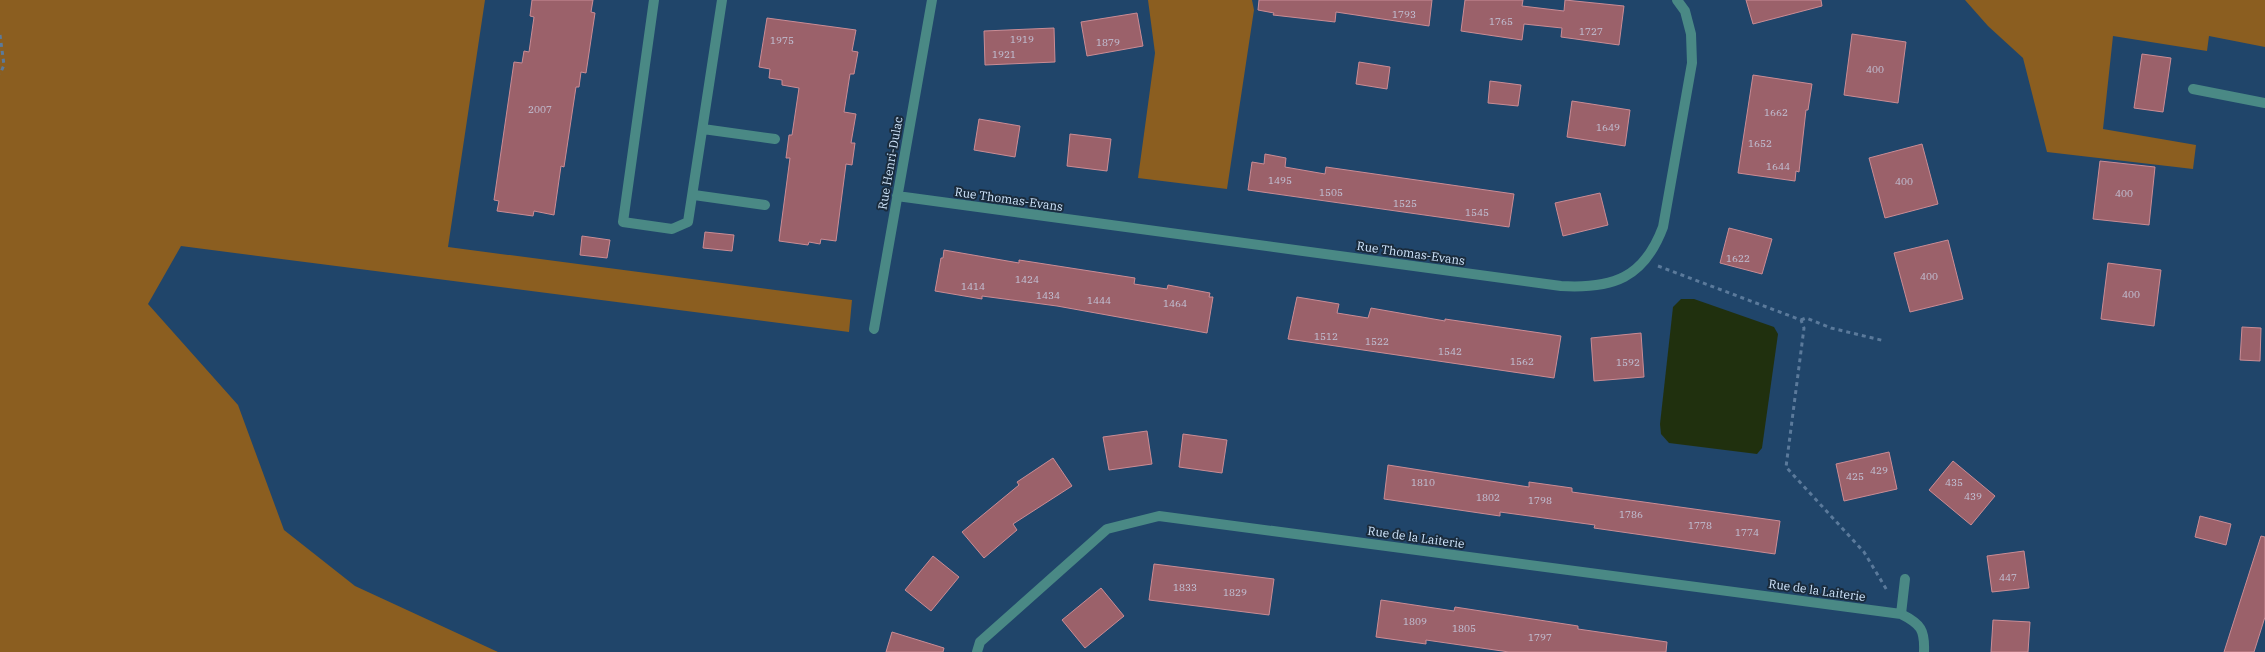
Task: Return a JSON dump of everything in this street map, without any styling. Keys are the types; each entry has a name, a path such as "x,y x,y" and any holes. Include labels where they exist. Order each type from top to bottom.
{"street":[{"path":"654,0 623,222 672,229 688,222 694,195 722,0"},
{"name":"Rue Henri-Dulac","path":"874,330 932,0"},
{"name":"Rue Thomas-Evans","path":"897,196 1561,286 1590,288 1619,280 1646,261 1655,249 1663,227 1692,63 1691,34 1685,11 1677,0"},
{"path":"2193,89 2265,103"},
{"path":"703,129 775,139"},
{"path":"694,195 765,205"},
{"name":"Rue de la Laiterie","path":"977,652 980,642 1107,529 1159,516 1901,614"},
{"path":"1905,579 1901,614 1915,621 1924,632 1924,652"}],"path":[{"path":"0,35 4,65 0,74"},
{"path":"1646,261 1801,320 1806,318 1831,328 1885,341"},
{"path":"1801,320 1804,328 1786,467 1864,552 1901,614"}],"shaded area":[{"path":"0,0 485,0 448,247 852,300 849,332 181,246 148,304 238,405 284,530 355,586 498,652 0,652"},
{"path":"1148,0 1252,0 1254,10 1227,189 1138,178 1155,53"},
{"path":"1965,0 2265,0 2265,47 2209,36 2207,51 2113,36 2103,129 2196,145 2193,169 2047,152 2023,58 1988,26"},
{"path":"1681,299 1694,299 1774,327 1778,334 1762,448 1757,454 1669,443 1661,434 1660,424 1673,307"}],"building":[{"path":"532,0 593,0 591,12 595,13 586,73 581,72 579,87 576,87 564,167 561,166 554,215 534,211 533,216 497,211 499,201 494,200 514,62 522,63 524,51 529,52 534,17 530,16"},
{"path":"1259,0 1432,0 1429,26 1336,12 1335,22 1273,15 1274,13 1258,10"},
{"path":"1465,0 1523,0 1522,6 1564,11 1565,0 1624,6 1619,45 1561,37 1562,28 1524,24 1522,40 1461,31"},
{"path":"1746,0 1821,0 1822,6 1753,24"},
{"path":"1137,13 1143,46 1087,56 1081,22"},
{"path":"767,18 856,30 852,51 858,52 854,74 850,74 844,112 856,114 851,143 855,143 852,165 846,164 836,241 821,239 820,244 809,242 808,245 779,241 790,158 786,158 789,135 792,135 799,88 782,85 782,80 769,78 770,69 759,67"},
{"path":"1054,28 1055,62 985,65 984,31"},
{"path":"1852,34 1906,42 1898,103 1844,95"},
{"path":"2142,54 2171,58 2163,112 2134,108"},
{"path":"1359,62 1390,67 1387,89 1356,84"},
{"path":"1753,75 1812,84 1808,110 1806,110 1799,172 1796,171 1795,181 1738,173"},
{"path":"1490,81 1521,85 1518,106 1488,103"},
{"path":"1572,101 1630,110 1625,146 1567,137"},
{"path":"979,119 1020,126 1015,157 974,150"},
{"path":"1070,134 1111,139 1107,171 1067,166"},
{"path":"1922,144 1938,204 1885,218 1869,158"},
{"path":"1265,154 1286,158 1285,167 1325,174 1326,167 1514,194 1509,227 1248,190 1252,162 1264,164"},
{"path":"2100,161 2155,167 2149,225 2093,219"},
{"path":"1600,193 1608,225 1563,236 1555,203"},
{"path":"1729,228 1772,239 1762,274 1720,263"},
{"path":"705,232 734,235 732,251 703,248"},
{"path":"582,236 610,240 607,258 580,255"},
{"path":"1948,240 1963,299 1910,312 1894,253"},
{"path":"944,250 1019,263 1019,260 1135,278 1134,284 1167,289 1168,285 1210,293 1209,297 1213,297 1207,333 1057,306 982,296 982,299 935,291"},
{"path":"2108,263 2161,270 2154,326 2101,319"},
{"path":"1297,297 1339,304 1337,313 1368,318 1371,308 1445,321 1445,319 1561,336 1554,378 1288,339"},
{"path":"2242,327 2261,328 2260,361 2240,360"},
{"path":"1641,333 1644,377 1594,381 1591,338"},
{"path":"1147,431 1152,464 1109,470 1103,437"},
{"path":"1183,434 1227,440 1222,473 1179,467"},
{"path":"1889,452 1897,489 1844,501 1836,464"},
{"path":"1053,458 1072,486 1013,524 1017,530 984,558 962,532 1019,485 1017,482"},
{"path":"1953,461 1995,496 1971,525 1929,490"},
{"path":"1388,465 1529,487 1529,482 1572,488 1572,492 1780,521 1775,554 1594,528 1595,525 1500,512 1500,516 1384,499"},
{"path":"2200,516 2231,524 2226,545 2195,537"},
{"path":"2261,536 2265,537 2265,617 2254,652 2224,652"},
{"path":"2024,551 2029,588 1992,592 1987,556"},
{"path":"933,556 959,577 931,611 905,590"},
{"path":"1154,564 1274,579 1269,615 1149,600"},
{"path":"1101,588 1124,616 1085,648 1062,620"},
{"path":"1381,600 1454,611 1455,607 1578,626 1578,629 1667,642 1666,652 1509,652 1426,640 1426,644 1376,637"},
{"path":"1993,620 2030,622 2028,652 1991,652"},
{"path":"892,632 944,648 943,652 886,652"}]}
